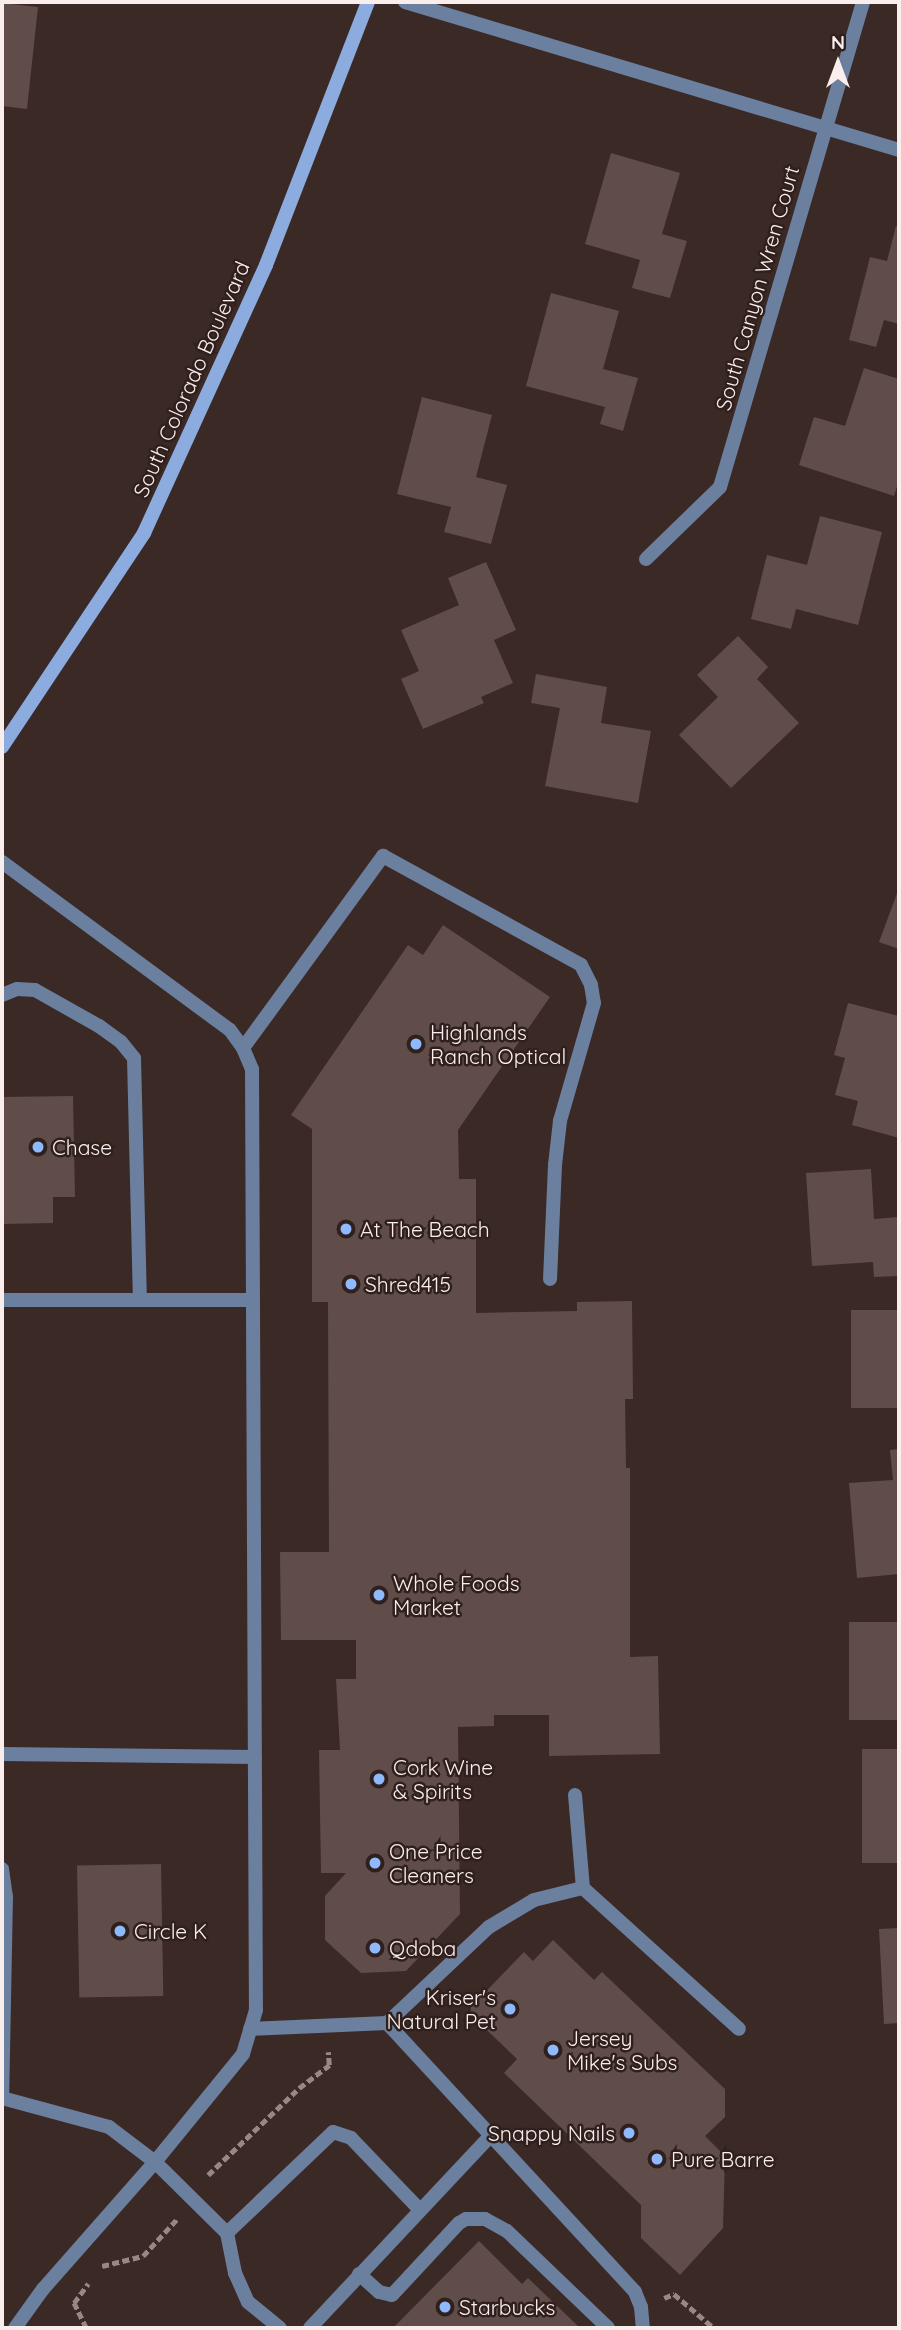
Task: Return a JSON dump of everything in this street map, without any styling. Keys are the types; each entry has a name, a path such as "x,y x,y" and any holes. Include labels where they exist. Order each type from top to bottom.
{"main road":[{"name":"South Colorado Boulevard","path":"2,747 145,533 266,265 368,2"}],"street":[{"path":"405,2 899,150"},
{"name":"South Canyon Wren Court","path":"646,559 720,487 863,2"},
{"path":"243,1048 383,856 580,965 591,985 594,1003 560,1121 555,1165 551,1279"},
{"path":"2,862 230,1030 243,1048 252,1069 256,2010 243,2054 155,2162 43,2289 15,2328"},
{"path":"2,995 17,989 35,990 121,1042 134,1058 140,1300"},
{"path":"2,1300 253,1300"},
{"path":"2,1754 255,1758"},
{"path":"575,1795 583,1888 739,2029"},
{"path":"2,1869 6,1896 2,2098 109,2127 155,2162 227,2233 235,2273 248,2302 280,2328"},
{"path":"250,2029 387,2023 489,1927 534,1900 583,1888"},
{"path":"387,2023 635,2292 641,2307 643,2328"},
{"path":"227,2233 334,2132 351,2138 419,2209"},
{"path":"310,2328 490,2136"},
{"path":"359,2274 379,2292 392,2295 459,2223 466,2219 485,2219 507,2231 608,2328"}],"path":[{"path":"641,2307 674,2294 714,2328"}],"building":[{"path":"2,3 38,7 27,109 2,106"},
{"path":"611,153 680,173 662,234 687,241 670,298 632,288 640,260 585,244"},
{"path":"896,226 899,227 899,324 884,320 876,347 849,340 870,257 887,261"},
{"path":"551,293 619,311 603,369 638,378 623,431 600,424 605,407 526,386"},
{"path":"864,368 899,379 899,480 894,496 799,465 814,417 845,426"},
{"path":"422,397 492,415 476,477 507,485 491,544 444,532 451,507 397,494"},
{"path":"820,516 882,532 858,625 796,609 791,629 751,619 767,555 807,565"},
{"path":"486,562 516,630 494,640 513,683 481,697 484,703 423,729 401,679 419,671 401,630 459,605 448,578"},
{"path":"738,636 768,667 757,679 799,723 731,788 679,735 718,697 697,675"},
{"path":"536,674 607,687 601,723 651,731 638,803 545,786 560,708 531,703"},
{"path":"899,888 899,949 879,942"},
{"path":"443,925 550,997 458,1130 459,1179 476,1179 476,1313 577,1311 577,1302 632,1301 633,1399 625,1399 626,1468 630,1468 630,1657 658,1656 660,1754 549,1756 549,1715 494,1715 494,1726 458,1727 460,1914 406,1971 361,1973 325,1940 325,1896 346,1873 321,1873 319,1750 340,1750 336,1679 356,1679 356,1640 281,1640 280,1552 329,1552 328,1302 312,1302 312,1129 291,1115 408,945 423,955"},
{"path":"848,1003 899,1016 899,1138 852,1125 858,1101 835,1095 845,1058 834,1055"},
{"name":"Chase","path":"73,1096 75,1197 53,1197 53,1223 2,1224 2,1097"},
{"path":"871,1169 874,1219 899,1217 899,1276 874,1277 873,1262 812,1266 806,1173"},
{"path":"851,1310 899,1310 899,1408 851,1408"},
{"path":"899,1449 899,1574 857,1578 849,1483 893,1480 890,1450"},
{"path":"849,1622 899,1622 899,1720 849,1720"},
{"path":"862,1749 899,1749 899,1863 862,1863"},
{"name":"Circle K","path":"161,1864 163,1996 79,1997 77,1865"},
{"path":"899,1928 899,2023 884,2024 879,1929"},
{"path":"553,1940 594,1980 602,1972 725,2089 725,2117 705,2136 725,2156 723,2228 680,2275 641,2238 641,2205 504,2073 517,2059 467,2011 524,1952 533,1961"},
{"path":"479,2241 522,2284 528,2278 580,2328 393,2328"}],"place":[{"name":"Highlands Ranch Optical","path":"416,1044"},
{"name":"Chase","path":"38,1147"},
{"name":"At The Beach","path":"346,1229"},
{"name":"Shred415","path":"351,1284"},
{"name":"Whole Foods Market","path":"379,1595"},
{"name":"Cork Wine & Spirits","path":"379,1779"},
{"name":"One Price Cleaners","path":"375,1863"},
{"name":"Circle K","path":"120,1931"},
{"name":"Qdoba","path":"375,1948"},
{"name":"Kriser's Natural Pet","path":"510,2009"},
{"name":"Jersey Mike's Subs","path":"553,2050"},
{"name":"Snappy Nails","path":"629,2133"},
{"name":"Pure Barre","path":"657,2159"},
{"name":"Starbucks","path":"445,2307"}]}
